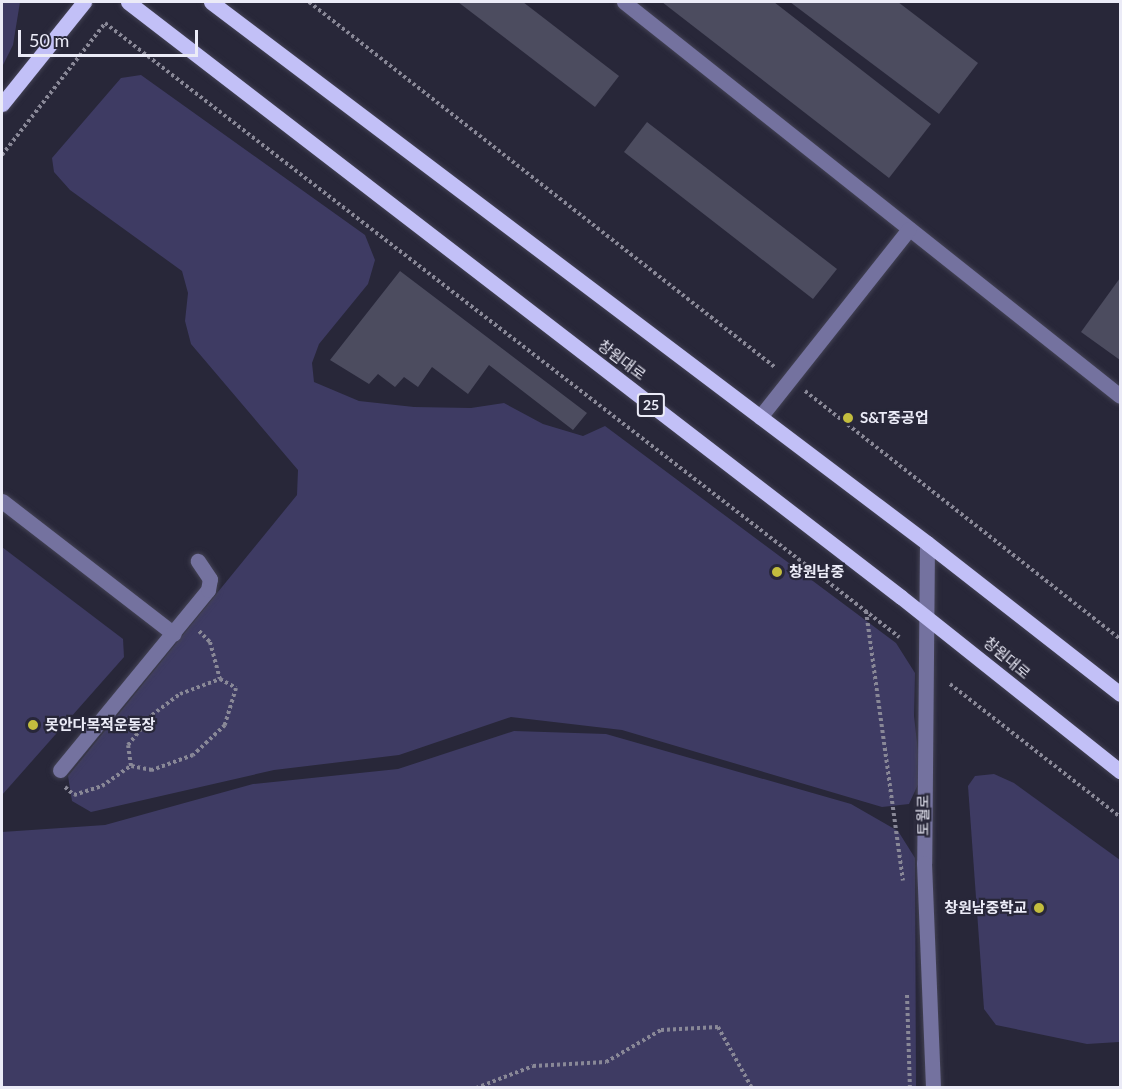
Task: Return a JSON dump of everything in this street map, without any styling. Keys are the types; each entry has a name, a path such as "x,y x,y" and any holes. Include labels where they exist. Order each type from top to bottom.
{"main road":[{"path":"2,104 84,2"},
{"name":"창원대로","path":"128,2 927,618 1120,771"},
{"path":"211,2 927,543 1120,694"}],"street":[{"path":"624,2 1120,396"},
{"path":"760,417 909,229"},
{"path":"2,501 174,634"},
{"name":"토월로","path":"927,543 924,863 933,1088"},
{"path":"60,770 208,590 210,579 198,561"}],"path":[{"path":"309,2 1120,639"},
{"path":"2,155 105,23 899,637"},
{"path":"866,612 904,889"},
{"path":"60,770 66,790 74,795 102,786 130,766 152,770 193,755 225,725 236,688 220,679 210,642 186,618"},
{"path":"130,766 128,745 152,715 180,694 220,679"},
{"path":"950,684 1120,817"},
{"path":"907,982 910,1088"},
{"path":"476,1088 533,1066 606,1062 661,1030 718,1027 752,1088"}],"shaded area":[{"path":"2,2 20,2 13,45 2,67"},
{"path":"141,75 365,235 375,260 368,284 319,344 312,363 314,382 359,401 414,407 471,408 504,403 543,424 583,436 605,426 896,643 915,673 914,716 921,778 909,804 882,807 622,730 511,717 399,755 274,770 91,812 72,801 68,776 297,495 298,470 191,344 185,321 188,293 182,271 70,190 54,172 52,158 121,78"},
{"name":"못안다목적운동장","path":"2,547 123,639 124,657 2,795"},
{"path":"514,731 606,734 851,804 898,831 915,858 916,1087 2,1087 2,832 105,825 253,784 398,769"},
{"name":"창원남중학교","path":"994,774 1014,783 1120,860 1119,1042 1087,1044 996,1025 984,1009 968,786 975,776"}],"building":[{"path":"458,2 523,2 619,76 595,107"},
{"path":"662,2 774,2 931,124 889,178"},
{"path":"790,2 898,2 978,63 939,114"},
{"path":"647,122 837,269 813,299 624,152"},
{"path":"400,271 587,413 573,430 489,365 468,394 432,367 418,387 404,377 395,387 378,374 369,384 330,360"},
{"path":"1120,278 1120,360 1081,332"}],"place":[{"name":"S&T중공업","path":"848,418"},
{"name":"창원남중","path":"777,572"},
{"name":"못안다목적운동장","path":"33,725"},
{"name":"창원남중학교","path":"1039,908"}]}
